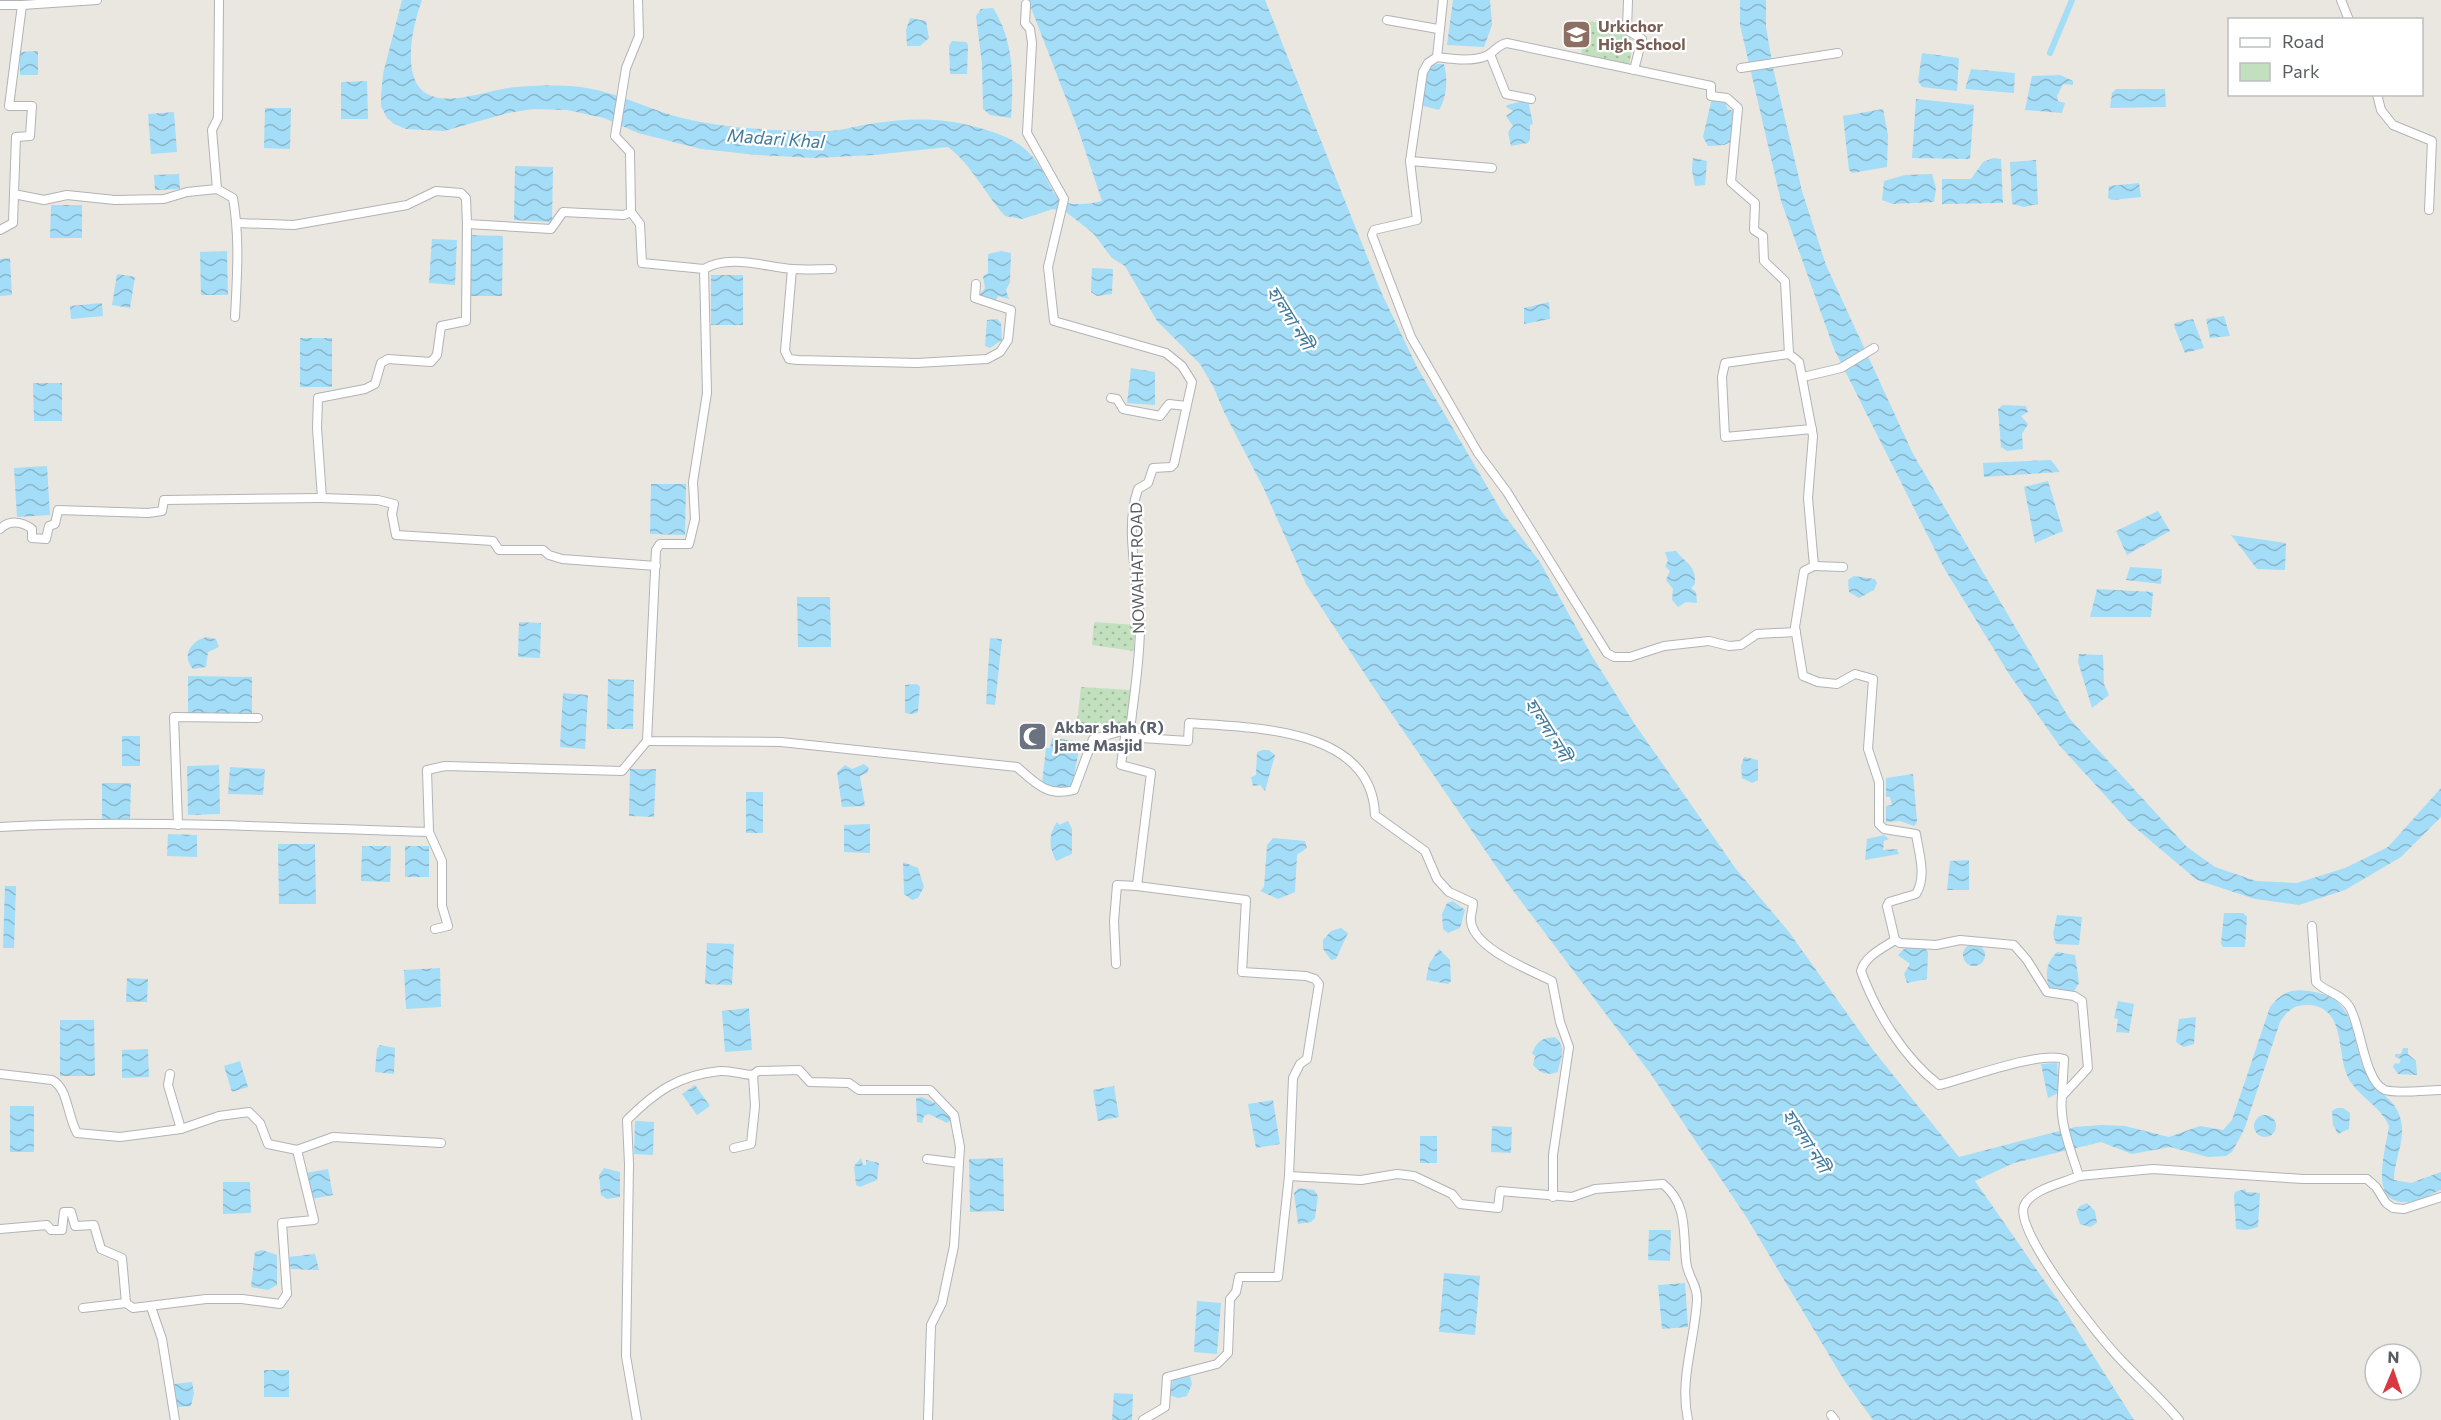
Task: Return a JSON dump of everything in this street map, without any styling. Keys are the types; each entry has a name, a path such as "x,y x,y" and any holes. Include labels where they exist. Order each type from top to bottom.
{"street":[{"path":"0,5 97,0"},
{"path":"217,189 212,130 218,118 219,0"},
{"path":"638,0 639,36 626,68 615,136 630,152 631,212 640,224 642,263 704,269 713,263 770,264 792,269 832,269"},
{"path":"1437,57 1438,29 1443,0"},
{"path":"1628,0 1627,30 1642,39 1634,70"},
{"path":"2341,0 2348,18"},
{"path":"0,230 13,223 16,137 30,136 32,106 9,106 22,4"},
{"name":"NOWAHAT ROAD","path":"1026,4 1025,23 1030,29 1032,43 1027,133 1064,199 1048,267 1054,321 1166,353 1182,366 1192,382 1174,464 1171,467 1153,468 1148,483 1138,489 1136,496 1133,537 1140,621 1130,730 1126,734 1121,765 1151,773 1137,886"},
{"path":"1387,20 1438,29"},
{"path":"1789,354 1785,281 1764,261 1763,236 1754,230 1755,203 1731,182 1738,108 1727,98 1711,96 1711,86 1507,43 1502,44 1490,54 1469,60 1437,57 1428,63 1423,72 1410,161 1417,220 1374,230 1372,235 1406,327 1478,453 1507,492 1607,652 1621,658 1664,646 1709,641 1722,646 1734,646 1741,645 1751,635 1796,632"},
{"path":"1741,68 1838,53"},
{"path":"1490,54 1506,94 1531,99"},
{"path":"2378,96 2381,110 2393,125 2432,141 2429,210"},
{"path":"1410,161 1492,168"},
{"path":"14,194 44,200 67,195 125,200 164,199 187,192 217,189 233,198 237,224 239,248 235,317"},
{"path":"237,224 294,225 407,205 435,191 461,193 466,198 466,321 441,326 436,355 431,362 388,359 381,363 375,384 365,389 329,394 318,398 317,428 321,498"},
{"path":"467,224 551,230 562,212 624,215 631,212"},
{"path":"435,929 448,926 442,906 442,861 429,832 427,770 445,766 622,771 647,741 656,550 660,544 689,544 694,519 693,482 707,393 704,269"},
{"path":"792,269 786,351 789,359 798,360 918,363 987,359 1000,352 1008,340 1011,310 975,298 976,284"},
{"path":"1803,376 1819,375 1820,372 1841,368 1871,350"},
{"path":"1812,429 1725,437 1722,377 1725,363 1789,354 1799,362 1812,429 1809,498 1814,566"},
{"path":"1111,398 1117,399 1123,409 1149,415 1160,416 1169,404 1186,406"},
{"path":"0,530 8,523 26,524 32,529 32,538 46,539 49,526 55,524 58,510 162,512 164,500 321,498 378,500 394,504 392,514 396,535 493,541 500,550 543,550 549,555 562,559 656,566"},
{"path":"1843,567 1814,566 1804,570 1796,632 1803,676 1818,682 1837,684 1855,674 1873,679 1868,749 1879,782 1879,824 1884,829 1916,834 1921,864 1921,886 1916,894 1889,902 1887,906 1895,940 1900,943 1936,945 1960,940 2014,945 2027,960 2047,992 2074,996 2082,1001 2088,1068 2062,1096"},
{"path":"178,825 174,717 258,718"},
{"path":"647,741 781,742 1017,766 1043,790 1061,793 1074,789 1093,739 1126,734 1188,741 1188,723 1263,729 1303,736 1327,745 1352,765 1372,788 1375,815 1425,851 1437,879 1449,892 1473,903 1471,922 1475,934 1504,958 1552,981 1560,1022 1569,1047 1553,1155 1553,1197"},
{"path":"0,827 50,824 178,825 429,832"},
{"path":"1116,964 1114,921 1117,885 1137,886 1246,900 1242,972 1306,976 1318,981 1307,1059 1300,1064 1293,1078 1289,1176 1278,1277 1239,1277 1236,1292 1230,1299 1228,1353 1217,1364 1167,1377 1165,1407 1143,1420"},
{"path":"2312,926 2316,982 2336,993 2349,1006 2371,1072 2380,1086 2388,1090 2441,1090"},
{"path":"1895,940 1872,955 1863,964 1861,971 1882,1017 1926,1075 1939,1084 2037,1058 2059,1057 2064,1059 2062,1096 2065,1129 2079,1176"},
{"path":"637,1420 626,1356 629,1164 627,1120 648,1099 675,1081 722,1070 753,1075 758,1071 799,1070 810,1082 849,1083 860,1090 930,1090 954,1115 960,1147 954,1246 942,1303 932,1325 928,1420"},
{"path":"0,1074 52,1080 59,1083 63,1091 68,1118 77,1133 120,1137 181,1129 219,1116 249,1112 260,1123 268,1144 297,1150 333,1137 441,1143"},
{"path":"170,1074 168,1085 181,1129"},
{"path":"734,1148 751,1144 755,1106 753,1075"},
{"path":"83,1308 126,1303 134,1308 151,1307 206,1299 242,1299 280,1304 287,1294 282,1223 314,1220 297,1150"},
{"path":"927,1159 959,1162"},
{"path":"2179,1420 2162,1399 2122,1361 2074,1304 2024,1223 2024,1205 2031,1197 2079,1176 2153,1169 2303,1179 2367,1179 2376,1187 2386,1203 2393,1208 2404,1209 2441,1197"},
{"path":"1289,1176 1361,1180 1397,1174 1414,1176 1452,1194 1460,1204 1498,1208 1500,1191 1572,1197 1595,1189 1659,1184 1666,1187 1677,1200 1684,1220 1687,1269 1697,1289 1685,1387 1688,1420"},
{"path":"0,1229 47,1225 51,1230 62,1230 64,1212 70,1212 75,1226 94,1225 101,1249 122,1258 126,1303"},
{"path":"151,1307 162,1339 176,1420"}],"green space":[{"path":"1585,21 1619,25 1633,41 1629,67 1581,57"},
{"path":"1094,622 1135,625 1134,651 1092,645"},
{"path":"1081,687 1131,690 1127,728 1093,727 1077,722"}],"water":[{"path":"402,0 422,0 412,39 412,69 423,91 435,97 465,97 506,88 546,85 588,88 690,120 749,128 828,131 896,121 949,121 984,129 1013,141 1032,156 1055,195 1071,204 1084,204 1102,201 1079,132 1028,0 1265,0 1382,294 1417,367 1502,512 1540,562 1592,656 1634,723 1736,869 1789,932 1873,1050 1959,1157 2075,1127 2125,1126 2169,1137 2200,1126 2223,1130 2232,1120 2270,1007 2278,998 2287,993 2303,990 2326,995 2339,1003 2352,1026 2359,1053 2371,1081 2398,1111 2402,1133 2394,1180 2411,1183 2441,1172 2441,1190 2414,1201 2399,1202 2389,1197 2382,1177 2389,1126 2381,1113 2350,1081 2343,1060 2339,1036 2330,1015 2322,1008 2310,1005 2296,1007 2289,1011 2280,1022 2244,1130 2232,1152 2226,1156 2208,1157 2170,1147 2132,1154 2101,1142 2014,1163 1975,1181 2062,1306 2134,1420 1873,1420 1844,1380 1747,1218 1650,1073 1506,881 1306,584 1264,489 1200,364 1157,321 1125,266 1112,258 1093,233 1066,212 1053,209 1022,219 1005,216 964,162 948,147 874,155 815,158 757,155 701,149 638,133 604,118 567,110 533,109 508,113 444,131 406,129 387,118 381,106 383,74"},
{"path":"1453,0 1490,0 1492,25 1484,47 1447,45"},
{"path":"1740,0 1766,0 1766,27 1773,68 1802,191 1826,265 1913,454 2069,718 2187,847 2215,867 2256,881 2297,883 2345,868 2388,847 2441,788 2441,817 2401,857 2345,890 2299,905 2255,899 2197,880 2132,825 2059,745 2009,674 1944,568 1834,349 1781,201 1740,25"},
{"path":"993,8 1000,20 1009,47 1012,75 1011,118 990,115 983,109 982,64 976,16 981,9"},
{"path":"910,18 926,21 929,38 920,46 907,46 906,30"},
{"path":"952,41 966,42 968,45 967,74 950,74 949,46"},
{"path":"38,51 38,75 20,75 20,52"},
{"path":"1922,53 1959,58 1957,91 1922,87 1918,81"},
{"path":"1444,64 1446,76 1445,94 1439,110 1420,105 1428,67"},
{"path":"1971,69 2015,73 2014,93 1965,89"},
{"path":"2060,75 2073,81 2073,85 2063,84 2057,96 2058,101 2065,103 2062,113 2025,110 2032,76"},
{"path":"367,81 368,119 341,119 341,82"},
{"path":"2116,89 2165,89 2166,107 2110,108 2112,93"},
{"path":"1712,98 1726,103 1727,109 1736,112 1733,141 1724,145 1708,146 1703,137"},
{"path":"1916,99 1974,105 1970,159 1912,158"},
{"path":"1528,100 1533,124 1530,125 1530,139 1528,143 1511,146 1508,132 1513,126 1506,116 1513,111 1506,107"},
{"path":"265,108 291,108 290,149 264,148"},
{"path":"1883,109 1888,135 1887,167 1852,173 1849,170 1843,116"},
{"path":"174,112 177,152 151,154 148,114"},
{"path":"1693,158 1707,161 1705,185 1695,186 1692,170"},
{"path":"1994,158 2001,159 2003,203 1942,204 1942,179 1971,179 1983,162"},
{"path":"2036,160 2038,204 2024,207 2012,204 2010,162"},
{"path":"515,166 553,167 552,222 514,220"},
{"path":"179,174 180,189 155,190 154,175"},
{"path":"1932,174 1936,188 1934,202 1893,204 1882,200 1884,181 1905,175"},
{"path":"2139,183 2141,197 2112,200 2108,198 2109,186"},
{"path":"51,205 82,205 82,238 50,238"},
{"path":"468,235 503,236 502,296 467,296"},
{"path":"432,239 457,240 455,285 429,283"},
{"path":"227,251 228,295 201,295 200,252"},
{"path":"1001,251 1011,253 1010,282 1006,290 1009,299 998,296 995,301 978,297 985,288 983,276 988,273 988,254"},
{"path":"10,258 12,295 0,296 0,259"},
{"path":"1092,268 1113,269 1112,294 1097,296 1091,292"},
{"path":"117,274 135,277 130,308 112,305"},
{"path":"711,275 743,275 743,325 711,325"},
{"path":"1549,302 1550,319 1524,324 1524,308"},
{"path":"102,303 103,316 71,319 70,306"},
{"path":"2224,316 2230,336 2210,338 2206,319"},
{"path":"997,319 1001,323 1002,340 990,348 985,346 987,320"},
{"path":"2193,319 2204,348 2185,353 2174,326 2175,323"},
{"path":"300,338 332,338 332,387 300,387"},
{"path":"1131,368 1155,372 1155,405 1127,403"},
{"path":"33,383 62,383 62,421 34,421"},
{"path":"2003,405 2026,406 2028,412 2021,416 2028,424 2022,434 2023,449 2007,451 2001,447 1998,409"},
{"path":"2051,460 2060,472 1984,477 1983,463"},
{"path":"47,466 50,515 17,517 14,468"},
{"path":"2048,481 2063,531 2035,543 2024,487"},
{"path":"651,484 686,484 685,535 650,534"},
{"path":"2158,511 2170,531 2127,555 2116,531"},
{"path":"2231,535 2286,543 2285,570 2257,569"},
{"path":"1676,551 1694,572 1695,584 1691,588 1696,592 1697,603 1686,602 1678,607 1672,600 1673,589 1666,580 1670,571 1665,566 1668,561 1665,552"},
{"path":"2130,567 2162,569 2161,584 2126,580"},
{"path":"1854,576 1875,579 1877,583 1874,590 1859,598 1849,592 1848,580"},
{"path":"2097,589 2153,592 2151,617 2090,617"},
{"path":"797,597 830,597 831,647 798,647"},
{"path":"519,622 541,623 540,658 518,657"},
{"path":"206,637 216,639 219,647 208,652 206,667 193,669 189,664 189,650 192,645"},
{"path":"990,638 1002,639 995,705 986,704"},
{"path":"2079,654 2103,655 2104,684 2109,695 2092,708 2078,662"},
{"path":"188,676 252,677 252,714 188,713"},
{"path":"608,679 634,680 633,729 607,729"},
{"path":"917,684 920,687 918,712 905,713 905,685"},
{"path":"563,693 588,695 585,749 560,747"},
{"path":"122,736 140,736 140,766 122,766"},
{"path":"1052,738 1076,741 1076,748 1079,749 1072,787 1069,789 1042,784 1046,748 1050,748"},
{"path":"1269,750 1275,755 1265,791 1260,785 1253,786 1251,777 1256,775 1257,752"},
{"path":"1744,757 1758,760 1758,780 1752,783 1742,778 1741,766"},
{"path":"864,764 869,768 867,773 860,776 865,806 842,807 837,772 845,765 852,769"},
{"path":"219,765 220,814 188,815 187,766"},
{"path":"230,767 265,769 263,795 228,794"},
{"path":"630,769 656,769 654,817 629,816"},
{"path":"1913,774 1917,822 1914,826 1900,821 1886,822 1886,806 1892,805 1890,797 1886,797 1886,778"},
{"path":"102,783 131,783 130,820 102,820"},
{"path":"746,792 763,792 763,833 746,833"},
{"path":"1068,821 1072,829 1072,854 1056,861 1051,846 1052,832 1057,822 1059,825"},
{"path":"870,824 870,853 844,852 844,825"},
{"path":"168,834 197,835 197,857 167,856"},
{"path":"1884,835 1889,839 1884,841 1883,850 1897,849 1899,854 1865,860 1867,839"},
{"path":"1273,838 1305,841 1307,848 1297,855 1295,892 1278,899 1260,891 1264,887 1267,845"},
{"path":"278,844 315,844 316,904 279,904"},
{"path":"362,846 391,846 390,882 361,881"},
{"path":"405,846 429,846 429,877 405,877"},
{"path":"1969,860 1969,890 1947,890 1950,861"},
{"path":"903,862 918,868 924,887 918,898 912,900 904,894"},
{"path":"5,886 16,886 14,948 3,948"},
{"path":"1453,901 1465,910 1460,928 1448,933 1443,929 1442,914 1447,903"},
{"path":"2224,913 2243,913 2247,917 2245,947 2223,947 2221,944"},
{"path":"2057,915 2082,917 2079,945 2056,944 2053,934"},
{"path":"1341,928 1348,933 1336,959 1331,960 1323,949 1323,940 1331,931"},
{"path":"707,943 734,944 732,985 705,984"},
{"path":"1922,944 1928,952 1927,979 1907,983 1904,974 1910,964 1898,955 1908,945"},
{"path":"1974,944 1982,947 1985,955 1982,963 1974,966 1966,963 1963,955 1966,947"},
{"path":"1439,949 1450,960 1451,981 1448,984 1426,980 1429,964"},
{"path":"2057,952 2075,955 2079,983 2074,991 2060,993 2049,987 2047,968"},
{"path":"440,968 441,1007 406,1009 404,970"},
{"path":"127,978 148,979 147,1002 126,1002"},
{"path":"2118,1001 2134,1004 2129,1033 2116,1032 2118,1019 2114,1018"},
{"path":"749,1008 752,1050 725,1052 722,1011"},
{"path":"2196,1017 2194,1044 2184,1047 2176,1042 2179,1019"},
{"path":"60,1020 94,1020 95,1076 60,1076"},
{"path":"1555,1037 1562,1049 1558,1072 1544,1073 1533,1065 1535,1056 1532,1053 1540,1041"},
{"path":"380,1045 395,1048 394,1074 375,1072 377,1049"},
{"path":"2403,1048 2408,1048 2408,1054 2416,1061 2417,1075 2398,1074 2393,1067 2395,1063 2399,1064 2401,1059 2395,1057 2395,1054 2401,1054"},
{"path":"148,1049 149,1077 122,1078 122,1050"},
{"path":"240,1061 248,1087 232,1092 224,1066"},
{"path":"2057,1063 2058,1078 2063,1078 2065,1090 2048,1098 2041,1064"},
{"path":"695,1085 710,1106 697,1115 682,1094"},
{"path":"1114,1086 1119,1117 1098,1121 1093,1090"},
{"path":"922,1097 935,1103 952,1120 947,1123 929,1114 924,1116 922,1123 917,1122 916,1098"},
{"path":"1273,1100 1280,1144 1256,1148 1248,1104"},
{"path":"10,1106 34,1106 34,1152 10,1152"},
{"path":"2343,1108 2350,1113 2349,1129 2338,1134 2333,1125 2332,1111"},
{"path":"2265,1115 2273,1118 2276,1126 2273,1134 2265,1137 2257,1134 2254,1126 2257,1118"},
{"path":"635,1121 654,1122 653,1155 634,1154"},
{"path":"1492,1126 1512,1127 1511,1153 1491,1152"},
{"path":"1420,1136 1437,1136 1437,1163 1420,1163"},
{"path":"861,1158 863,1165 866,1165 866,1160 879,1163 877,1180 860,1187 856,1185 854,1166"},
{"path":"1003,1158 1004,1211 970,1212 969,1159"},
{"path":"604,1168 620,1172 620,1197 607,1199 601,1195 599,1175"},
{"path":"328,1169 333,1195 311,1199 306,1173"},
{"path":"223,1182 250,1182 251,1213 223,1214"},
{"path":"1299,1188 1314,1190 1318,1196 1315,1218 1311,1222 1298,1224 1294,1193"},
{"path":"2245,1189 2246,1192 2260,1193 2258,1227 2247,1230 2236,1229 2234,1196 2235,1192"},
{"path":"2087,1203 2095,1211 2097,1223 2090,1227 2080,1224 2076,1212 2080,1206"},
{"path":"1649,1230 1671,1230 1670,1261 1648,1260"},
{"path":"262,1250 277,1255 277,1285 268,1290 251,1287 255,1252"},
{"path":"315,1254 319,1270 291,1269 288,1257"},
{"path":"1444,1273 1480,1276 1475,1335 1439,1332"},
{"path":"1685,1283 1688,1327 1662,1329 1658,1285"},
{"path":"1197,1301 1221,1303 1217,1354 1194,1352"},
{"path":"264,1370 289,1370 289,1397 264,1397"},
{"path":"1190,1376 1192,1384 1187,1396 1178,1398 1169,1395 1174,1377"},
{"path":"192,1382 194,1393 191,1406 177,1407 174,1384"},
{"path":"1114,1393 1133,1394 1132,1420 1112,1420"}],"waterway":[{"path":"2050,53 2072,0"}],"place":[{"name":"Urkichor High School","path":"1577,35"},
{"name":"Akbar shah (R) Jame Masjid","path":"1033,736"}],"water label":[{"name":"Madari Khal","path":"776,139"},
{"name":"হালদা নদী","path":"1290,318"},
{"name":"হালদা নদী","path":"1548,730"},
{"name":"হালদা নদী","path":"1806,1141"}]}
